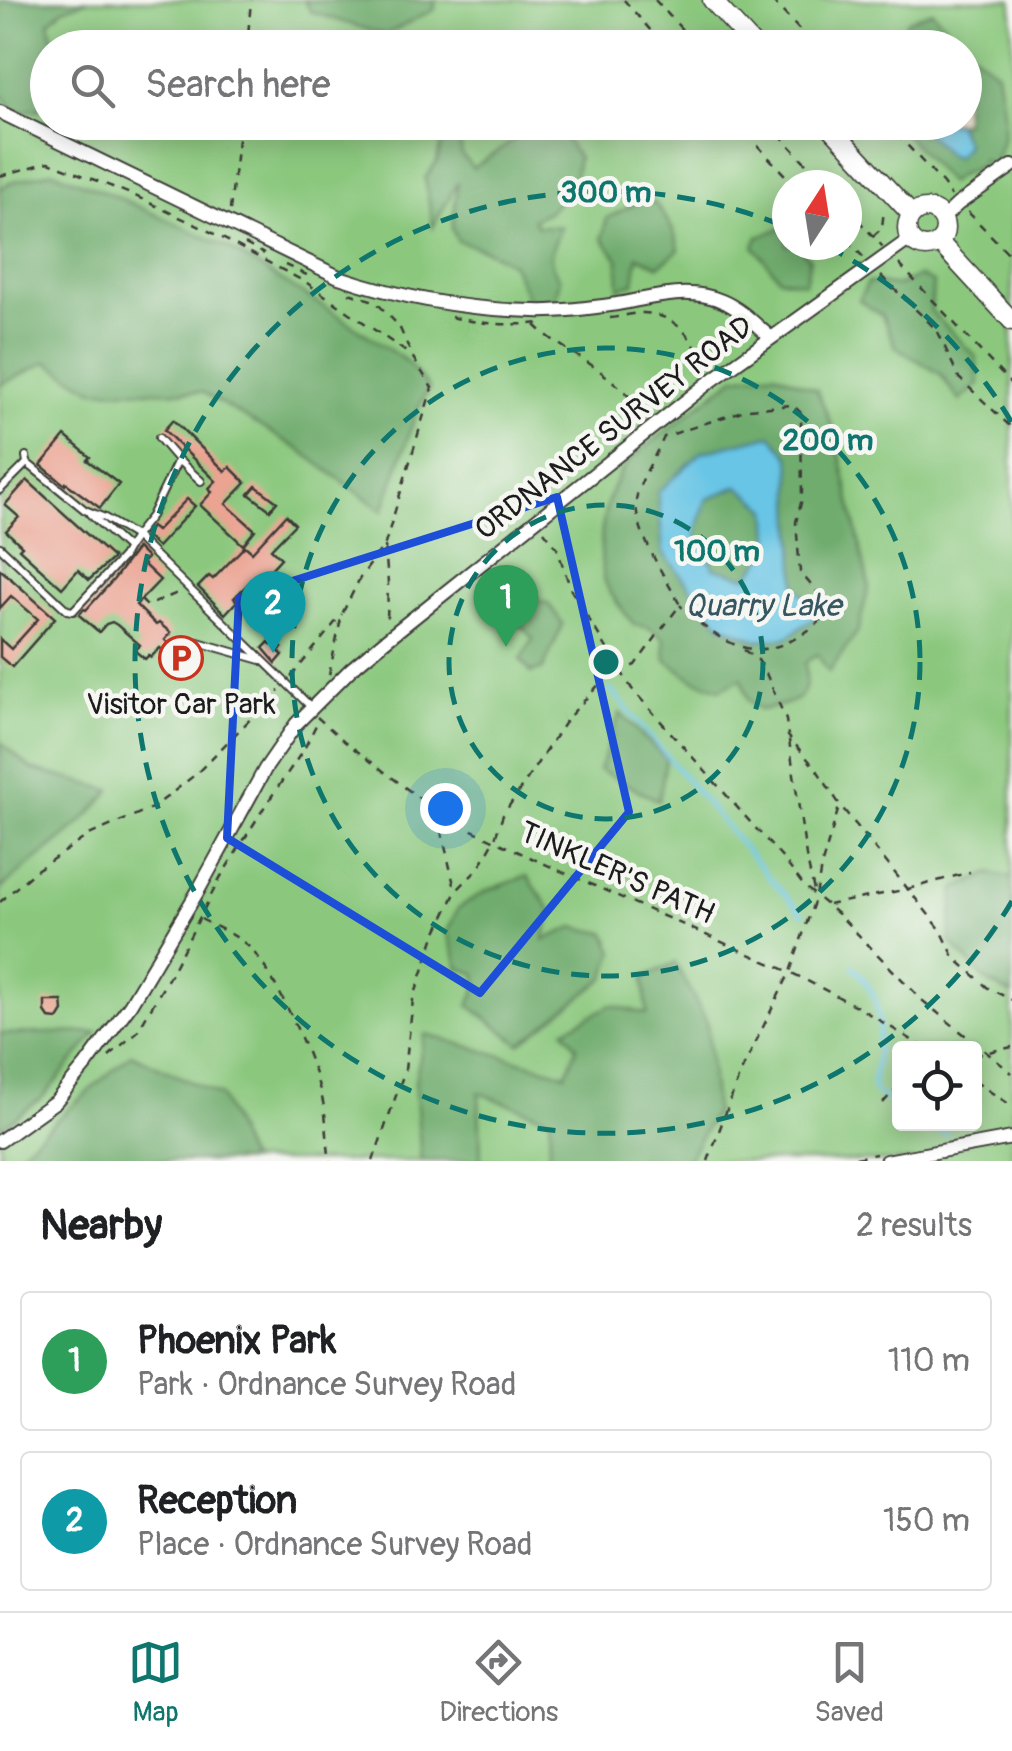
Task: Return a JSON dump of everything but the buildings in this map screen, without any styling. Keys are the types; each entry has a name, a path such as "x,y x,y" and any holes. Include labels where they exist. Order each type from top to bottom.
{"street":[{"path":"712,0 740,30"},
{"path":"0,112 30,127"},
{"path":"58,140 339,277 384,292 538,312 667,294 694,294 732,306 770,338"},
{"path":"843,140 912,215"},
{"path":"942,218 1012,166"},
{"path":"928,210 942,218 944,234 934,246 922,247 910,240 907,225 912,215 928,210"},
{"name":"ORDNANCE SURVEY ROAD","path":"0,1141 56,1101 130,1006 265,769 311,707 386,639 708,384 910,240"},
{"path":"938,242 1012,321"},
{"path":"886,1161 1012,1138"}],"lane":[{"path":"159,438 202,481"},
{"path":"0,490 26,459 127,548"},
{"path":"0,547 67,610 73,611 123,556 151,516 178,460"},
{"path":"85,510 135,536 311,707"},
{"path":"170,669 198,642 261,660"}],"path":[{"path":"249,30 252,0"},
{"path":"624,0 650,30"},
{"path":"655,0 682,30"},
{"path":"772,0 800,30"},
{"path":"238,140 225,231 248,247 312,278"},
{"path":"753,140 780,170"},
{"path":"785,140 812,170"},
{"path":"903,140 959,205 1012,257"},
{"path":"0,176 49,162 133,195 307,283 412,356"},
{"path":"139,191 182,212"},
{"path":"873,236 882,228 888,204"},
{"path":"862,224 885,248"},
{"path":"862,256 938,330 959,378 1012,428"},
{"path":"894,259 1012,385"},
{"path":"340,290 393,304"},
{"path":"0,902 35,871 89,835 154,807 196,774 286,684 342,614 360,578 385,544 432,388 398,326 374,301"},
{"path":"596,318 642,313 682,328 698,350 708,384"},
{"path":"444,315 473,322 544,323"},
{"path":"534,324 548,338 603,373 631,397 655,426"},
{"path":"743,649 780,648 814,628 826,611 821,596 800,572 796,522 802,499 800,413 793,404 748,409 664,438 637,493 636,511 642,534 690,618 726,643 743,649 765,671 786,720 806,856 816,896"},
{"path":"536,520 557,548 571,590 632,689 804,886 922,1001 1012,1072"},
{"path":"385,544 386,639"},
{"path":"140,600 147,606 188,589"},
{"path":"373,1161 405,1070 413,1000 456,891 479,868 503,815 568,718 605,678 635,665 680,605"},
{"path":"327,693 342,614"},
{"name":"TINKLER'S PATH","path":"311,707 318,720 440,813 494,841 790,972 914,1041"},
{"path":"788,736 941,930 954,957 988,988 1012,1000"},
{"path":"708,1161 740,1074 790,972 816,896 840,805"},
{"path":"440,813 456,891"},
{"path":"826,905 970,872"},
{"path":"200,918 246,944 278,992 315,1074 324,1106 330,1161"},
{"path":"982,1053 1012,1047"},
{"path":"982,1086 1012,1106"},
{"path":"883,1103 892,1092"}],"highlighted area":[{"path":"557,497 629,812 480,993 227,838 239,598"}],"green space":[{"path":"0,0 1012,0 1012,1161 0,1161"},
{"path":"0,0 88,0 63,9 49,22 51,30 30,30 30,111 16,112 0,92"},
{"path":"304,0 435,0 435,9 395,30 369,30 311,12"},
{"path":"932,11 950,30 902,30 908,20"},
{"path":"982,60 997,72 1003,109 1001,143 991,166 982,159 981,166 949,183 910,140 982,140"},
{"path":"460,140 462,155 473,168 512,140 566,140 578,157 574,182 554,188 560,200 533,219 537,226 561,227 551,253 560,279 555,300 528,299 512,264 458,241 452,229 458,182 433,227 425,178 437,162 441,143"},
{"path":"53,171 227,247 406,361 429,388 417,411 383,511 300,450 202,392 93,390 47,362 0,385 0,189"},
{"path":"641,201 655,203 667,219 679,250 659,266 638,256 634,283 619,288 618,259 602,238 607,218"},
{"path":"772,232 772,260 810,260 805,283 779,278 754,246 758,237"},
{"path":"919,276 933,282 931,311 976,357 979,384 960,401 940,374 896,347 882,316 859,300 868,282 898,286"},
{"path":"774,372 817,390 835,433 869,586 858,631 829,672 817,654 805,663 806,686 798,698 761,710 748,700 742,678 720,689 694,680 666,660 664,638 647,627 634,625 609,590 601,547 608,499 631,459 735,377"},
{"path":"509,596 548,603 563,624 543,669 531,673 521,660 533,639 523,627 501,620"},
{"path":"620,713 666,759 659,801 599,770"},
{"path":"0,742 32,769 111,790 72,830 0,890"},
{"path":"990,873 1012,878 1012,995 986,981 950,941 955,889"},
{"path":"527,876 552,911 544,940 574,927 606,933 614,952 605,978 520,1044 469,1005 477,974 459,968 447,932 458,908 486,891"},
{"path":"675,963 707,1022 715,1112 687,1161 548,1161 551,1119 479,1093 481,1161 421,1161 415,1081 425,1034 566,1074 577,1047 564,1030 611,1005 647,1014 644,977"},
{"path":"97,1032 43,1097 0,1128 0,1034"},
{"path":"131,1054 221,1096 249,1161 10,1161"}],"water":[{"path":"933,140 964,140 966,145 956,157"},
{"name":"Quarry Lake","path":"771,435 790,457 796,587 820,614 786,638 757,640 721,625 663,553 658,492 702,452","holes":["738,486 768,509 771,549 747,577 714,568 696,534 706,500"]}],"waterway":[{"path":"610,689 803,914"},
{"path":"853,966 865,980 877,1009 873,1088 892,1103"},
{"path":"939,1131 947,1135"}],"place":[{"name":"Phoenix Park","path":"506,647"},
{"name":"Reception","path":"273,653"},
{"name":"Visitor Car Park","path":"181,658"}]}
